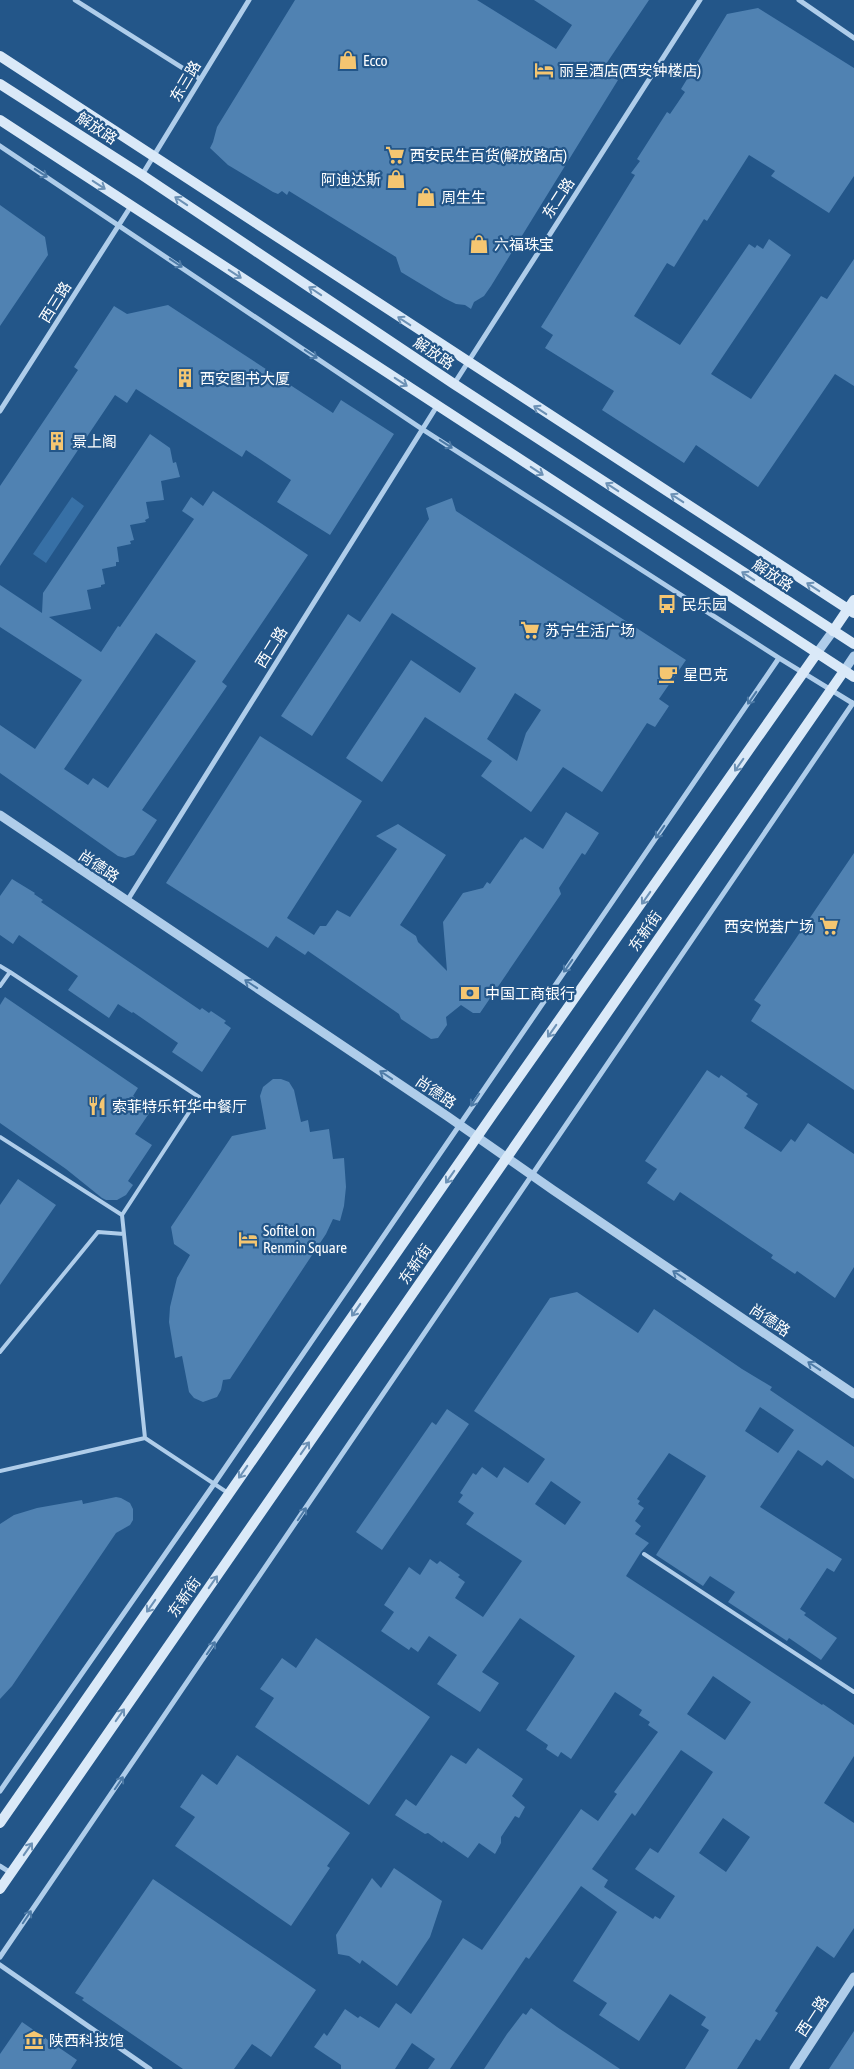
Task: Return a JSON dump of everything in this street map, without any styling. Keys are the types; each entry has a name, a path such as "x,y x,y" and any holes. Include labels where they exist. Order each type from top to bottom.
{"main road":[{"path":"0,56 468,363 852,608"},
{"name":"解放路","path":"0,84 142,175 454,384 854,644"},
{"path":"0,120 854,677"},
{"name":"东新街","path":"833,631 852,608"},
{"name":"东新街","path":"0,1823 228,1493 817,653"},
{"name":"东新街","path":"0,1889 844,670"}],"street":[{"path":"75,0 200,79"},
{"name":"东三路","path":"142,175 250,0"},
{"name":"东二路","path":"454,384 700,0"},
{"path":"799,0 854,38"},
{"path":"0,146 422,429 779,658 854,703 0,1957"},
{"name":"西三路","path":"0,411 131,206"},
{"name":"西二路","path":"127,901 437,406"},
{"name":"东新街","path":"817,653 833,631"},
{"name":"东新街","path":"844,670 854,656"},
{"path":"0,1791 214,1484 779,658"},
{"name":"尚德路","path":"0,815 459,1124 532,1176 854,1394"},
{"path":"0,1866 11,1873"},
{"path":"0,1965 150,2069"},
{"name":"西一路","path":"794,2069 854,1977"}],"lane":[{"path":"0,966 199,1097 122,1216 145,1438"},
{"path":"0,986 10,972"},
{"path":"0,1137 122,1216"},
{"path":"0,1352 98,1232 124,1234"},
{"path":"0,1471 145,1438 228,1493"},
{"path":"644,1554 854,1692"}],"shaded area":[{"path":"72,497 84,506 46,563 33,554"}],"building":[{"name":"西安民生百货(解放路店)","path":"295,0 477,0 556,49 572,25 534,0 649,0 602,70 618,80 491,286 484,296 474,302 471,309 444,298 401,272 396,257 289,191 287,195 282,191 278,194 273,192 228,165 210,148 217,127"},
{"path":"758,8 854,68 854,176 829,213 771,176 775,171 749,155 707,221 704,219 674,267 667,263 634,316 680,345 749,244 755,248 757,245 763,249 769,239 791,255 711,374 751,399 821,296 827,299 854,259 854,386 835,374 758,487 696,445 684,463 602,410 614,391 545,348 553,335 541,327 635,175 631,173 640,161 637,159 667,112 670,114 685,92 681,89 727,14"},
{"path":"0,205 45,237 48,255 0,326"},
{"path":"168,305 333,413 341,400 394,434 330,535 277,502 291,480 246,450 242,457 136,389 127,403 115,395 0,566 0,486 78,370 74,367 114,306 127,314"},
{"path":"150,434 170,448 173,463 176,462 180,477 161,481 164,500 146,502 149,518 145,520 146,522 130,525 134,540 130,541 131,544 117,547 119,562 116,562 116,566 102,569 105,584 101,585 101,587 87,590 91,609 49,617 101,652 194,519 182,511 191,497 203,506 213,491 308,555 222,682 227,686 142,810 157,820 134,855 125,858 118,856 0,773 0,725 35,749 82,680 0,627 0,585 42,613 43,593","holes":["156,633 196,661 108,788 93,778 88,785 64,769"]},
{"name":"苏宁生活广场","path":"452,498 456,511 686,660 659,699 669,706 655,727 647,723 602,792 563,767 531,812 481,776 492,761 425,717 382,782 346,758 411,660 460,693 476,668 392,613 312,736 281,716 348,614 360,622 429,519 426,508","holes":["515,693 541,710 526,733 517,761 487,739"]},
{"path":"260,736 362,801 287,918 314,935 320,926 326,926 337,910 350,917 397,849 376,836 398,824 446,855 400,925 416,936 418,942 447,971 443,922 463,893 483,888 487,882 490,884 521,839 525,837 543,849 566,812 599,833 585,855 582,853 559,888 561,894 480,1013 473,1013 461,1005 446,1017 447,1025 438,1038 431,1039 401,1019 399,1014 308,951 305,955 276,936 268,948 166,883"},
{"name":"西安悦荟广场","path":"854,853 854,1090 751,1021 761,1005 754,1000"},
{"path":"12,879 35,893 43,900 41,902 200,1010 202,1008 209,1013 211,1011 226,1021 224,1023 231,1028 202,1072 172,1052 178,1043 133,1012 118,1004 109,1018 68,990 78,976 19,935 13,944 0,935 0,896"},
{"path":"5,997 138,1088 133,1096 152,1109 135,1134 152,1145 128,1181 133,1185 126,1195 117,1200 102,1198 66,1169 0,1123 0,1005"},
{"path":"707,1070 719,1078 721,1075 748,1094 746,1096 758,1104 744,1128 781,1152 791,1139 795,1142 808,1123 854,1154 854,1267 835,1298 797,1271 795,1274 771,1258 773,1255 680,1192 674,1201 647,1183 657,1169 645,1161"},
{"name":"Sofitel on Renmin Square","path":"273,1079 289,1082 294,1090 301,1122 308,1120 310,1132 329,1129 333,1159 344,1158 346,1187 344,1206 340,1221 333,1219 326,1234 230,1379 223,1380 217,1397 203,1402 194,1398 189,1392 182,1356 175,1358 169,1322 170,1307 177,1278 190,1255 174,1244 171,1227 232,1136 266,1129 260,1096 263,1087"},
{"path":"18,1179 56,1205 0,1285 0,1205"},
{"path":"577,1292 638,1333 654,1309 742,1369 772,1387 770,1390 854,1447 854,1479 827,1460 822,1466 798,1450 760,1507 842,1559 834,1572 827,1568 800,1609 806,1613 804,1615 837,1638 821,1660 789,1638 787,1641 728,1602 735,1592 710,1576 703,1586 656,1555 706,1476 669,1453 637,1499 640,1501 638,1504 644,1508 635,1521 641,1526 635,1534 649,1543 626,1576 854,1725 854,1756 824,1803 854,1823 854,1928 834,1958 817,1946 775,2011 778,2013 760,2041 756,2039 737,2069 685,2069 709,2030 701,2025 706,2017 670,1994 639,2041 599,2015 607,2003 573,1981 617,1912 581,1886 529,1959 526,1957 450,2069 428,2069 435,2059 412,2043 395,2069 341,2069 341,2065 314,2047 324,2033 327,2036 345,2009 358,2018 360,2016 379,2028 396,2003 411,2014 463,1938 482,1950 581,1809 598,1821 617,1794 614,1792 658,1732 648,1725 650,1722 639,1715 642,1710 615,1692 571,1759 561,1752 558,1757 546,1749 548,1745 526,1730 575,1656 520,1618 482,1672 499,1683 480,1712 437,1684 457,1655 429,1636 418,1652 411,1647 409,1650 381,1631 394,1612 384,1605 409,1567 420,1575 430,1559 437,1564 440,1561 460,1575 458,1577 465,1582 455,1598 483,1617 522,1561 466,1524 474,1513 458,1502 463,1495 460,1493 473,1473 476,1475 482,1467 497,1478 504,1467 528,1483 545,1459 474,1411 550,1298","holes":["760,1407 794,1430 778,1453 745,1431","551,1481 581,1502 565,1525 535,1504","713,1676 751,1702 725,1740 687,1714","681,1750 713,1772 658,1853 650,1848 635,1869 675,1896 660,1919 655,1916 653,1919 604,1887 608,1880 592,1869 632,1813 635,1816","723,1818 750,1837 726,1872 699,1853"]},
{"path":"447,1409 469,1424 382,1550 356,1532 432,1422 436,1425"},
{"path":"116,1497 130,1503 133,1509 133,1520 130,1525 116,1533 12,1686 0,1699 0,1524 14,1515 37,1508 82,1500 83,1504"},
{"path":"316,1638 430,1717 369,1805 255,1727 274,1698 260,1689 282,1658 296,1668"},
{"path":"478,1748 523,1779 512,1796 525,1807 519,1818 515,1816 501,1837 501,1843 495,1854 479,1843 468,1858 443,1841 442,1843 428,1833 425,1834 395,1815 406,1799 416,1806 451,1755 466,1764"},
{"path":"237,1755 350,1833 327,1866 330,1868 291,1926 175,1846 195,1817 180,1807 202,1774 217,1785"},
{"path":"394,1868 442,1901 430,1937 397,1986 362,1960 360,1964 349,1956 338,1954 336,1935 372,1878 381,1888"},
{"path":"153,1879 316,1990 271,2057 252,2044 234,2069 183,2069 82,2000 84,1998 75,1993"},
{"path":"531,2008 620,2069 484,2069 523,2013 526,2015"},
{"name":"陕西科技馆","path":"22,2022 77,2060 71,2069 0,2069 0,2054"},
{"path":"854,2031 854,2069 829,2069"}],"place":[{"name":"Ecco","path":"348,60"},
{"name":"丽呈酒店(西安钟楼店)","path":"544,70"},
{"name":"西安民生百货(解放路店)","path":"395,155"},
{"name":"阿迪达斯","path":"396,179"},
{"name":"周生生","path":"426,197"},
{"name":"六福珠宝","path":"479,244"},
{"name":"西安图书大厦","path":"185,378"},
{"name":"景上阁","path":"57,441"},
{"name":"民乐园","path":"667,604"},
{"name":"苏宁生活广场","path":"530,630"},
{"name":"星巴克","path":"668,674"},
{"name":"西安悦荟广场","path":"829,926"},
{"name":"中国工商银行","path":"470,993"},
{"name":"索菲特乐轩华中餐厅","path":"97,1106"},
{"name":"Sofitel on Renmin Square","path":"248,1239"},
{"name":"陕西科技馆","path":"34,2040"}]}
